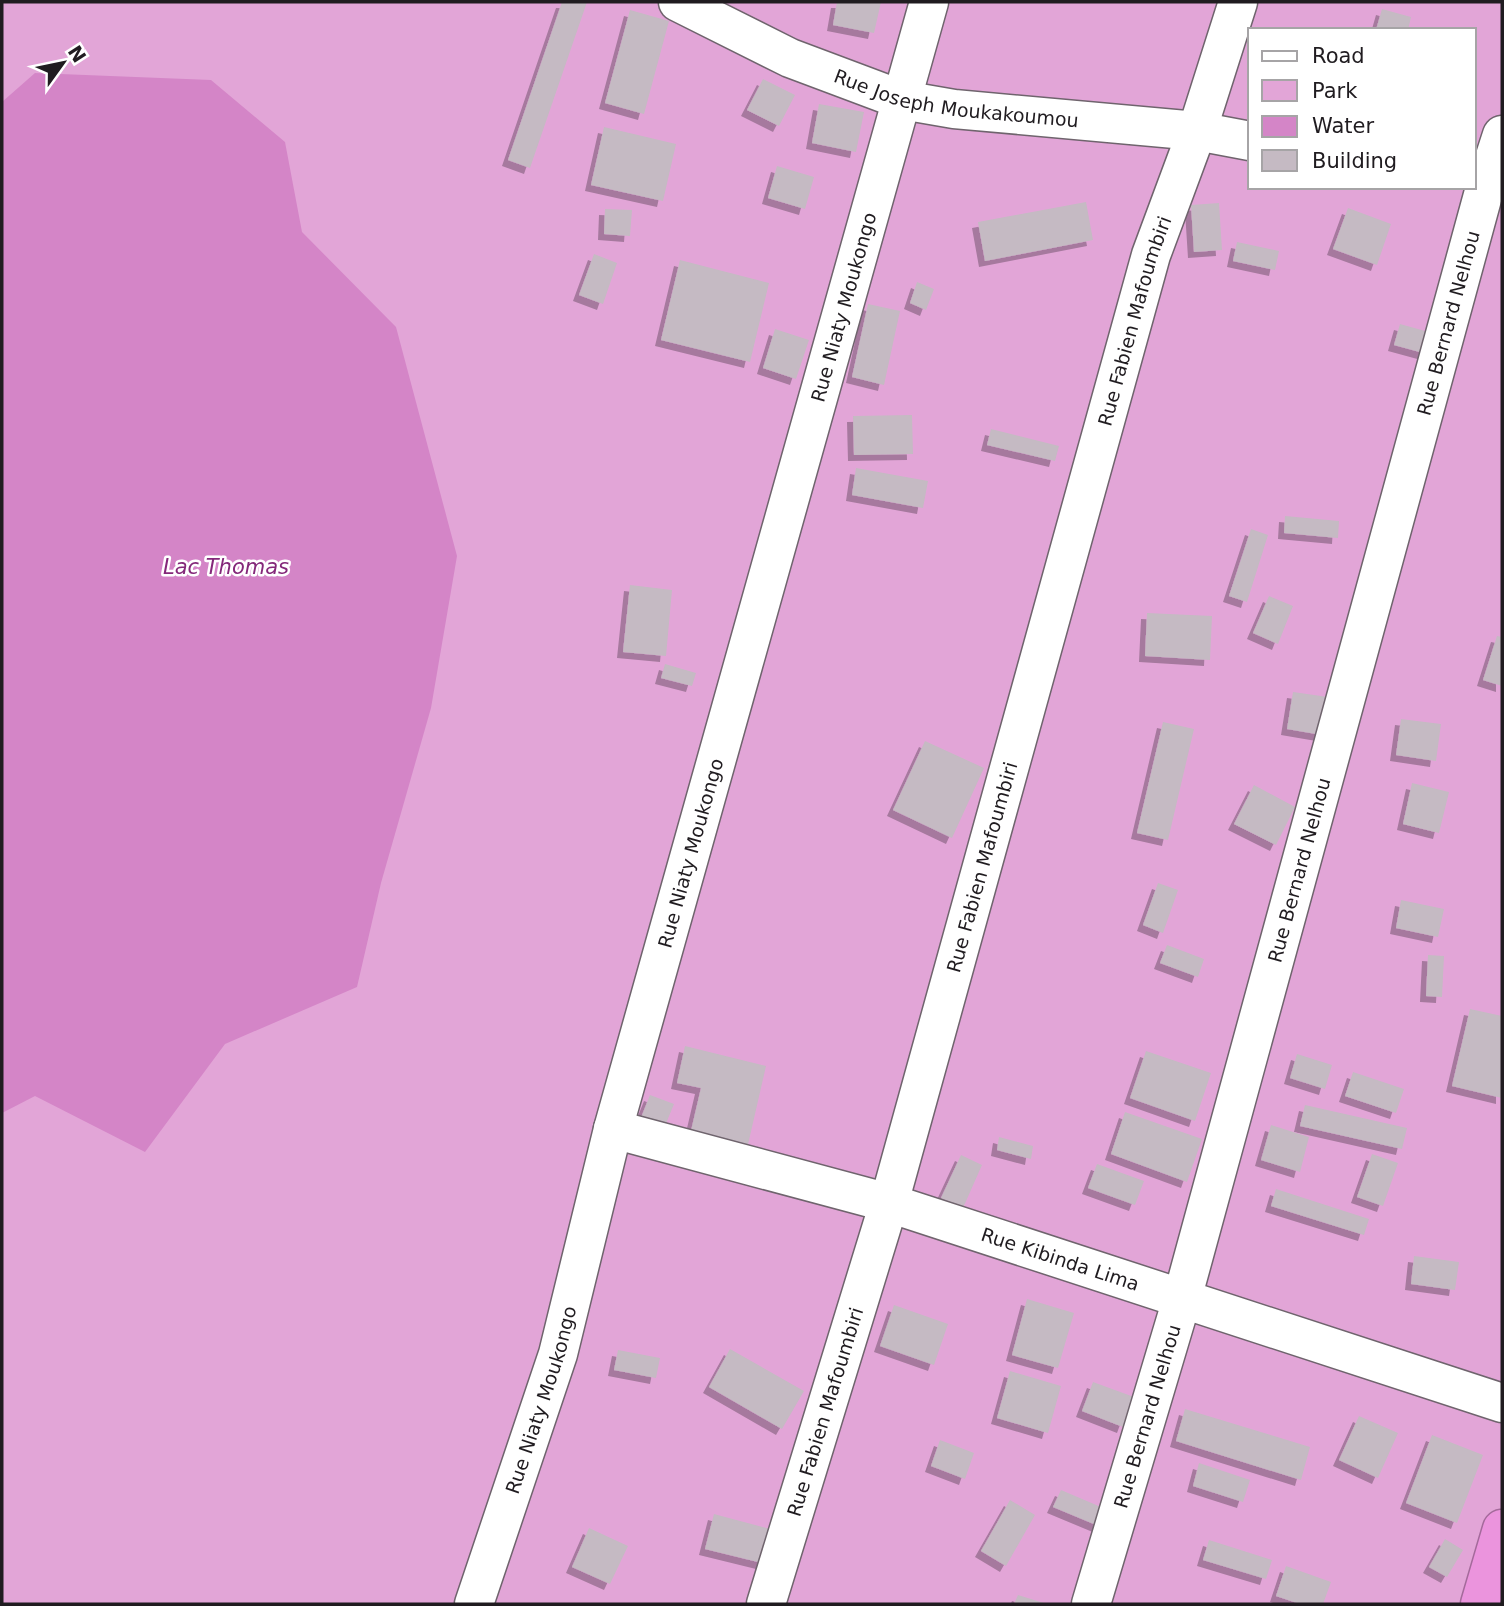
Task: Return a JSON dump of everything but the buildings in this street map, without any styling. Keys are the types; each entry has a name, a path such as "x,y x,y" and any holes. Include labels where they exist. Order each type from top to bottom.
{"highway":[{"path":"1480,1604 1502,1529"}],"street":[{"name":"Rue Joseph Moukakoumou","path":"678,2 790,58 902,100 954,109 1198,131 1248,141"},
{"name":"Rue Niaty Moukongo","path":"474,1604 558,1354 612,1129 929,2"},
{"name":"Rue Fabien Mafoumbiri","path":"766,1604 889,1203 1151,255 1198,131 1238,2"},
{"name":"Rue Bernard Nelhou","path":"1091,1604 1182,1299 1502,135"},
{"name":"Rue Kibinda Lima","path":"612,1129 889,1203 1502,1403"}],"green space":[{"path":"2,2 1502,2 1502,1604 2,1604"}],"water":[{"name":"Lac Thomas","path":"35,73 211,80 285,142 302,232 396,327 457,556 431,708 381,883 357,987 225,1044 145,1152 35,1096 2,1113 2,102"}]}
